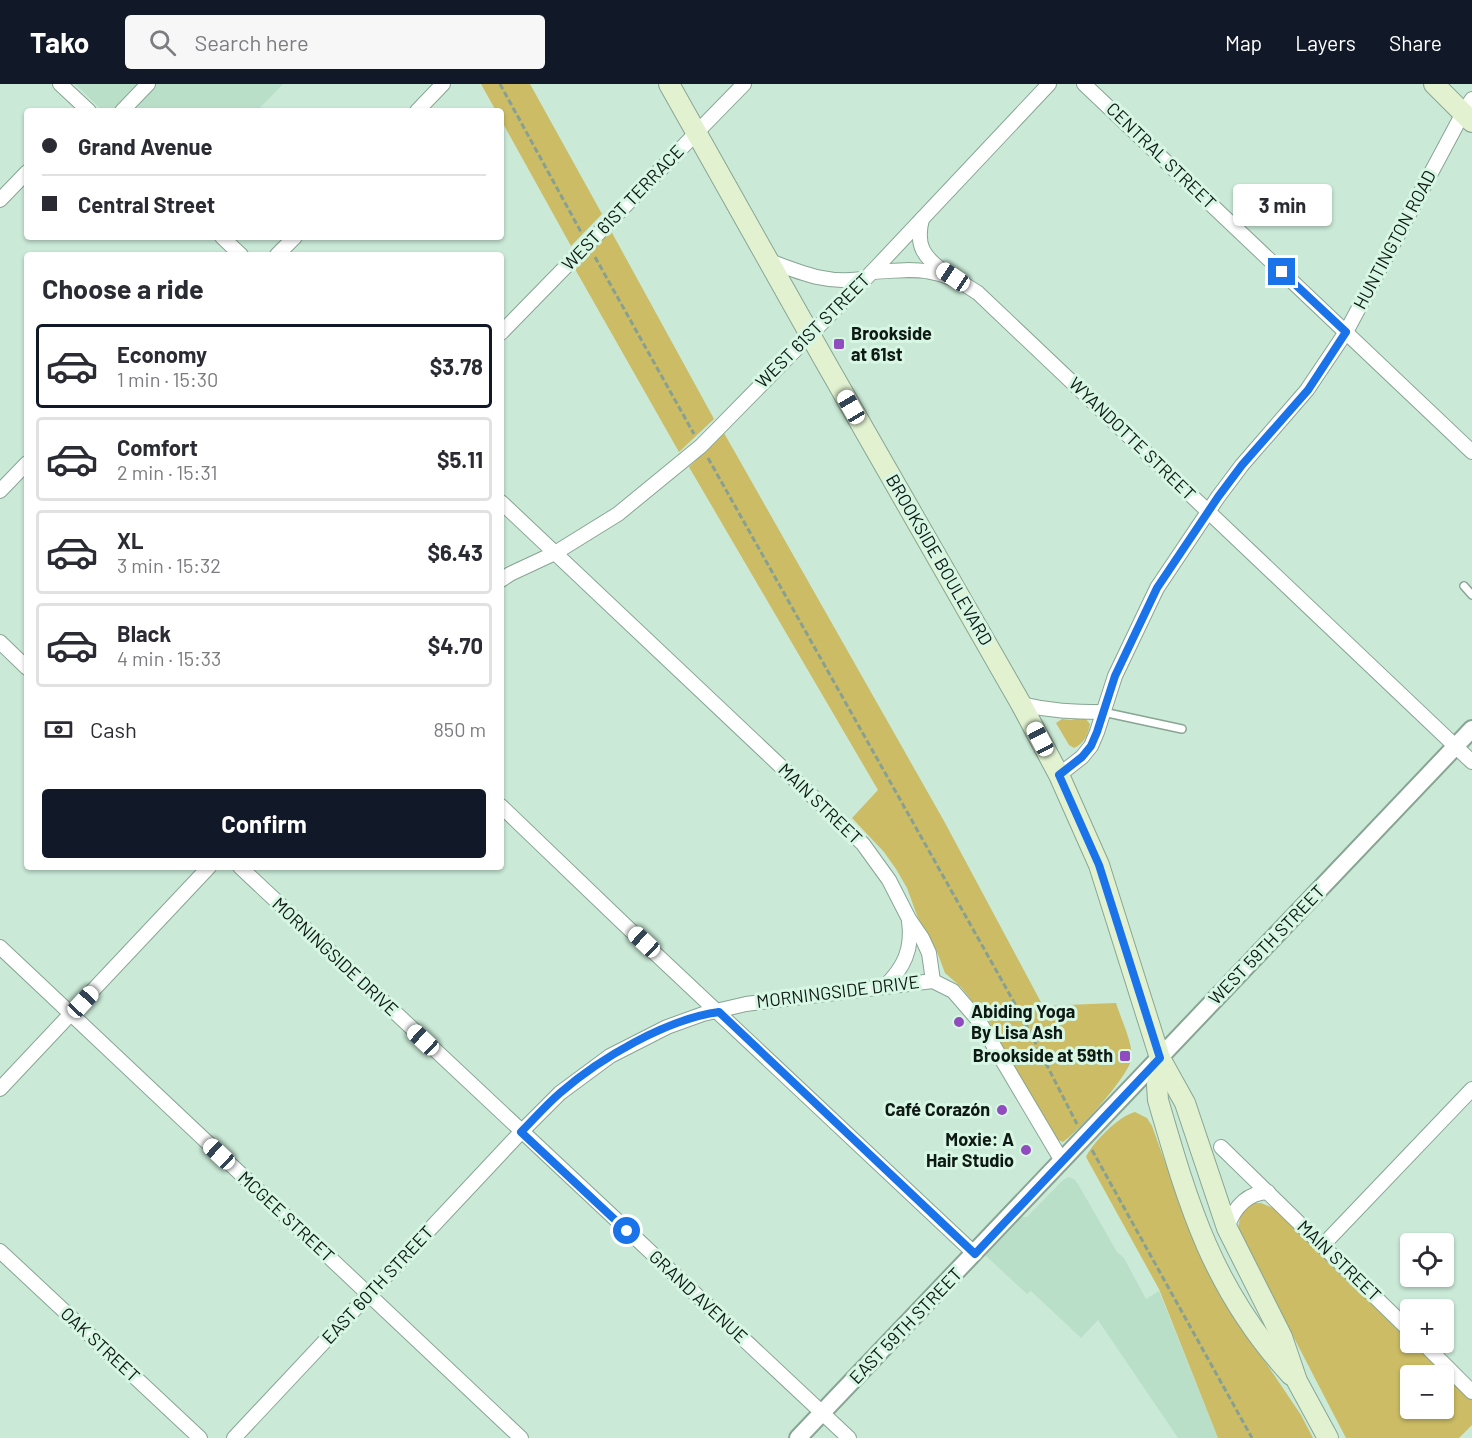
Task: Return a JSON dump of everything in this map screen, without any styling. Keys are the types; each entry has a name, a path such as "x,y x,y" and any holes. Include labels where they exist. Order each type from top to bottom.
{"main road":[{"name":"BROOKSIDE BOULEVARD","path":"669,84 809,335 1021,704 1059,775 1099,865 1160,1058 1185,1103 1227,1228 1282,1337 1297,1381 1328,1438"},
{"path":"1434,84 1469,111"},
{"name":"BROOKSIDE BOULEVARD","path":"1160,1058 1158,1100 1184,1190 1199,1230 1215,1267 1255,1332 1297,1381"}],"street":[{"path":"60,84 85,108"},
{"path":"125,108 148,84"},
{"path":"420,108 443,84"},
{"name":"WEST 61ST TERRACE","path":"504,330 744,84"},
{"name":"WEST 61ST STREET","path":"504,578 555,553 618,514 701,446 868,275 1049,84"},
{"name":"CENTRAL STREET","path":"1084,84 1472,452"},
{"name":"HUNTINGTON ROAD","path":"1059,775 1082,757 1091,746 1115,676 1157,588 1207,511 1242,465 1308,390 1346,332 1469,111"},
{"path":"0,200 24,175"},
{"path":"922,218 918,233 920,245 932,262 953,277"},
{"path":"280,252 292,240"},
{"name":"WYANDOTTE STREET","path":"767,260 805,274 843,281 868,275 926,271 953,277 978,293 1472,762"},
{"path":"0,491 24,466"},
{"name":"MAIN STREET","path":"504,505 863,844 889,880 909,919 922,938 929,953 933,981"},
{"path":"0,642 24,665"},
{"path":"1021,704 1069,713 1103,712"},
{"name":"WEST 59TH STREET","path":"1062,1161 1472,729"},
{"path":"504,809 975,1254"},
{"path":"0,1089 206,870"},
{"name":"MORNINGSIDE DRIVE","path":"243,870 521,1132 560,1093 610,1056 667,1027 703,1014 746,1004 933,981"},
{"path":"884,987 902,967 907,956 911,933 909,919"},
{"name":"MCGEE STREET","path":"0,947 521,1438"},
{"path":"933,981 953,991 979,1021 1062,1161"},
{"path":"1323,1245 1472,1089"},
{"name":"EAST 60TH STREET","path":"234,1438 521,1132"},
{"name":"GRAND AVENUE","path":"521,1132 849,1438"},
{"path":"1221,1147 1268,1192"},
{"name":"EAST 59TH STREET","path":"798,1438 1062,1161"},
{"path":"1227,1228 1232,1213 1242,1202 1256,1193 1268,1192"},
{"name":"MAIN STREET","path":"1268,1192 1400,1320"},
{"name":"OAK STREET","path":"0,1251 200,1438"},
{"path":"1433,1353 1472,1392"}],"lane":[{"path":"1464,586 1472,595"},
{"path":"1103,712 1182,729"}],"path":[{"path":"500,84 1019,1011 1085,1137 1252,1438"}],"shaded area":[{"path":"75,84 283,84 260,108 100,108"},
{"path":"481,84 530,84 602,214 571,246 504,125 504,108 494,108"},
{"path":"611,231 714,419 679,452 575,269"},
{"path":"724,433 944,821 1043,1006 1116,1003 1130,1043 1132,1056 1130,1064 1103,1102 1063,1142 1056,1139 989,1022 961,987 945,973 936,949 918,918 907,888 896,869 884,852 852,818 878,790 689,467"},
{"path":"1084,717 1090,724 1088,731 1083,741 1074,748 1069,745 1056,723 1062,719 1071,720"},
{"path":"1135,1112 1147,1118 1152,1126 1189,1229 1201,1255 1237,1320 1301,1415 1313,1438 1218,1438 1159,1289 1086,1157 1107,1130"},
{"path":"1068,1177 1074,1179 1078,1184 1117,1252 1124,1258 1146,1299 1159,1291 1218,1438 1178,1438 1098,1320 1081,1338 1031,1291 1027,1294 984,1254 1018,1219 1027,1217"},
{"path":"1253,1203 1261,1203 1273,1208 1400,1329 1400,1353 1425,1353 1437,1365 1400,1365 1400,1419 1454,1419 1454,1381 1472,1398 1472,1425 1459,1438 1346,1438 1238,1228 1241,1214"}],"place":[{"name":"Brookside at 61st","path":"839,344"},
{"name":"Abiding Yoga By Lisa Ash","path":"959,1022"},
{"name":"Brookside at 59th","path":"1125,1056"},
{"name":"Café Corazón","path":"1002,1110"},
{"name":"Moxie: A Hair Studio","path":"1026,1150"}],"route":[{"path":"627,1231 521,1132 560,1093 610,1056 667,1027 703,1014 719,1012 975,1254 1160,1058 1099,865 1059,775 1082,757 1091,746 1115,676 1157,588 1207,511 1242,465 1308,390 1346,332 1282,272"}]}
